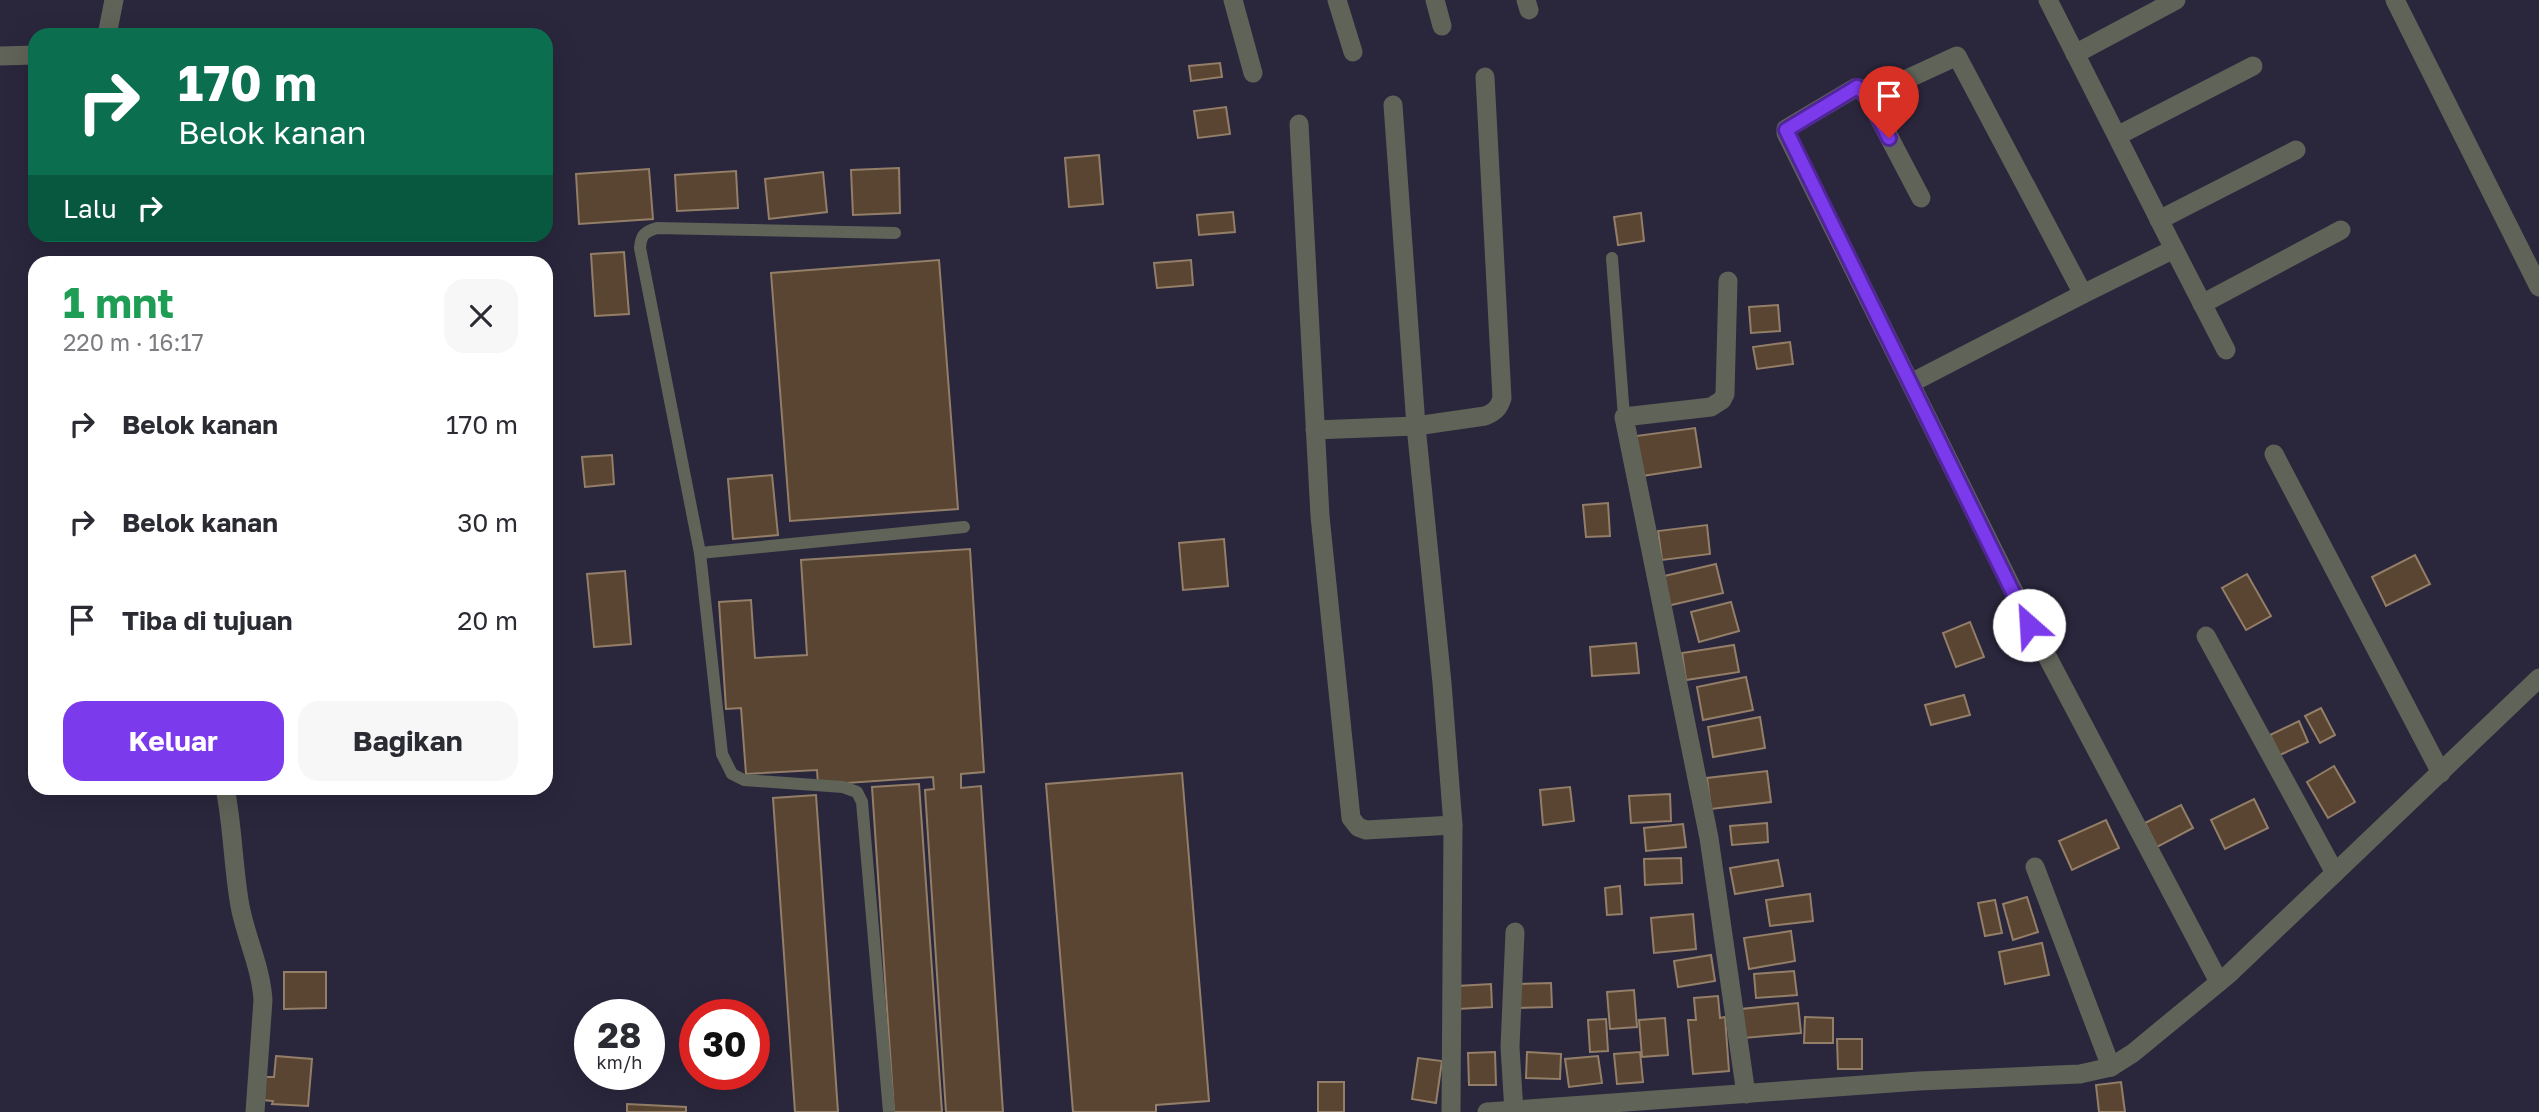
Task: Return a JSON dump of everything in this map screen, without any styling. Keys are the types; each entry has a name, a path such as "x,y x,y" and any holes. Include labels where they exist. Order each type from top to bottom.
{"street":[{"path":"108,28 114,0"},
{"path":"1233,0 1253,73"},
{"path":"1337,0 1353,52"},
{"path":"1435,0 1442,26"},
{"path":"2048,0 2226,350"},
{"path":"2075,54 2176,0"},
{"path":"2395,0 2539,287"},
{"path":"0,56 28,55"},
{"path":"1868,97 1958,56 2083,294"},
{"path":"2117,136 2253,66"},
{"path":"1315,430 1416,426 1485,416 1494,413 1499,406 1502,398 1485,77"},
{"path":"1921,198 1868,97 1859,88 1786,129 2029,625 2220,982"},
{"path":"1393,105 1416,426 1442,683 1453,825 1451,1112"},
{"path":"1299,124 1320,516 1351,818 1358,827 1366,830 1453,825"},
{"path":"2159,220 2295,150"},
{"path":"2202,303 2341,230"},
{"path":"1911,383 2174,249"},
{"path":"1728,281 1723,400 1711,407 1624,417 1709,838 1746,1094"},
{"path":"2274,454 2441,773"},
{"path":"2206,636 2335,873"},
{"path":"1487,1112 1628,1107 1746,1094 1919,1081 2080,1074 2111,1067 2133,1053 2220,982 2539,678"},
{"path":"226,795 240,903 262,985 255,1112"},
{"path":"2035,867 2111,1067"},
{"path":"1514,1111 1510,1047 1515,932"}],"lane":[{"path":"889,1112 862,802 851,789 744,780 732,775 722,754 700,553 640,248 641,237 646,231 657,228 895,233"},
{"path":"1612,258 1624,417"},
{"path":"700,553 964,527"}],"building":[{"path":"1220,63 1222,77 1191,81 1189,66"},
{"path":"1226,107 1230,134 1198,138 1194,111"},
{"path":"1099,155 1103,204 1069,207 1065,158"},
{"path":"899,168 900,213 853,215 851,170"},
{"path":"649,169 653,219 579,224 576,174"},
{"path":"736,171 738,208 677,211 675,175"},
{"path":"823,172 827,212 769,219 765,179"},
{"path":"1233,212 1235,232 1199,235 1197,215"},
{"path":"1641,213 1644,241 1618,245 1614,217"},
{"path":"624,252 629,314 595,316 591,254"},
{"path":"939,260 958,509 790,521 771,273"},
{"path":"1191,260 1193,285 1157,288 1154,263"},
{"path":"1778,305 1780,331 1751,333 1749,307"},
{"path":"1790,342 1793,364 1757,369 1753,347"},
{"path":"1695,428 1701,467 1642,476 1636,436"},
{"path":"612,455 614,484 585,487 582,457"},
{"path":"772,475 778,535 733,539 728,479"},
{"path":"1608,503 1610,536 1586,537 1583,505"},
{"path":"1707,525 1710,554 1662,560 1658,531"},
{"path":"1224,539 1228,586 1183,590 1179,543"},
{"path":"970,549 984,772 961,774 961,788 981,786 1003,1112 946,1112 925,790 934,789 933,777 818,785 817,770 746,774 741,708 726,709 719,602 751,600 755,658 807,655 801,560"},
{"path":"2415,555 2430,584 2386,606 2372,577"},
{"path":"1716,564 1723,593 1667,606 1660,577"},
{"path":"625,571 631,644 594,647 587,574"},
{"path":"2247,574 2271,616 2246,630 2222,588"},
{"path":"1731,602 1739,631 1699,642 1691,612"},
{"path":"1970,622 1984,657 1956,667 1943,633"},
{"path":"1636,643 1639,673 1592,676 1590,647"},
{"path":"1734,645 1739,672 1686,680 1682,653"},
{"path":"1746,677 1753,710 1703,720 1697,687"},
{"path":"1964,695 1970,715 1931,725 1925,705"},
{"path":"2321,708 2335,735 2320,743 2305,716"},
{"path":"1760,717 1765,748 1713,757 1708,727"},
{"path":"2299,721 2308,742 2280,755 2270,735"},
{"path":"2334,766 2355,802 2328,818 2307,782"},
{"path":"1767,771 1771,802 1711,809 1707,778"},
{"path":"1182,773 1209,1101 1156,1105 1156,1112 1073,1112 1046,784"},
{"path":"919,784 942,1112 894,1112 872,787"},
{"path":"1570,787 1574,821 1543,825 1540,790"},
{"path":"1670,794 1671,821 1631,823 1629,796"},
{"path":"816,795 838,1112 795,1112 773,798"},
{"path":"2254,799 2268,828 2225,849 2211,820"},
{"path":"2181,805 2193,828 2157,847 2145,823"},
{"path":"2106,820 2119,848 2072,870 2059,841"},
{"path":"1767,823 1768,842 1732,845 1730,826"},
{"path":"1683,824 1686,847 1646,851 1644,828"},
{"path":"1681,858 1682,883 1645,885 1644,859"},
{"path":"1778,860 1783,886 1735,894 1730,868"},
{"path":"1620,886 1622,914 1607,915 1605,888"},
{"path":"1810,894 1813,921 1770,926 1766,900"},
{"path":"2027,897 2038,932 2013,940 2003,904"},
{"path":"1995,900 2002,933 1985,936 1978,903"},
{"path":"1693,914 1696,949 1654,953 1651,918"},
{"path":"1791,931 1795,961 1749,969 1744,938"},
{"path":"2042,943 2049,975 2005,984 1999,952"},
{"path":"1711,955 1715,981 1678,987 1674,961"},
{"path":"1794,971 1797,995 1756,998 1754,974"},
{"path":"284,972 326,972 326,1008 284,1009"},
{"path":"1551,983 1552,1007 1513,1008 1512,984"},
{"path":"1491,984 1492,1007 1458,1009 1457,986"},
{"path":"1634,990 1637,1027 1610,1029 1607,992"},
{"path":"1718,996 1720,1018 1725,1017 1729,1071 1693,1074 1688,1020 1696,1020 1694,998"},
{"path":"1798,1003 1801,1033 1744,1038 1741,1009"},
{"path":"1805,1017 1833,1018 1833,1043 1804,1043"},
{"path":"1665,1018 1668,1055 1642,1057 1639,1020"},
{"path":"1606,1019 1608,1051 1590,1052 1588,1020"},
{"path":"1837,1039 1862,1039 1862,1069 1838,1069"},
{"path":"1495,1052 1496,1085 1469,1085 1468,1053"},
{"path":"1527,1052 1561,1054 1560,1079 1526,1078"},
{"path":"1640,1052 1643,1082 1617,1084 1614,1054"},
{"path":"276,1056 312,1059 308,1106 272,1104 273,1101 263,1100 265,1077 274,1077"},
{"path":"1598,1056 1602,1083 1569,1087 1565,1059"},
{"path":"1418,1058 1442,1061 1436,1103 1412,1099"},
{"path":"1318,1082 1344,1082 1344,1112 1318,1112"},
{"path":"2121,1082 2125,1112 2099,1112 2096,1085"},
{"path":"627,1104 686,1107 686,1112 627,1112"}],"route":[{"path":"1889,138 1868,97 1857,87 1786,130 2029,625"}]}
